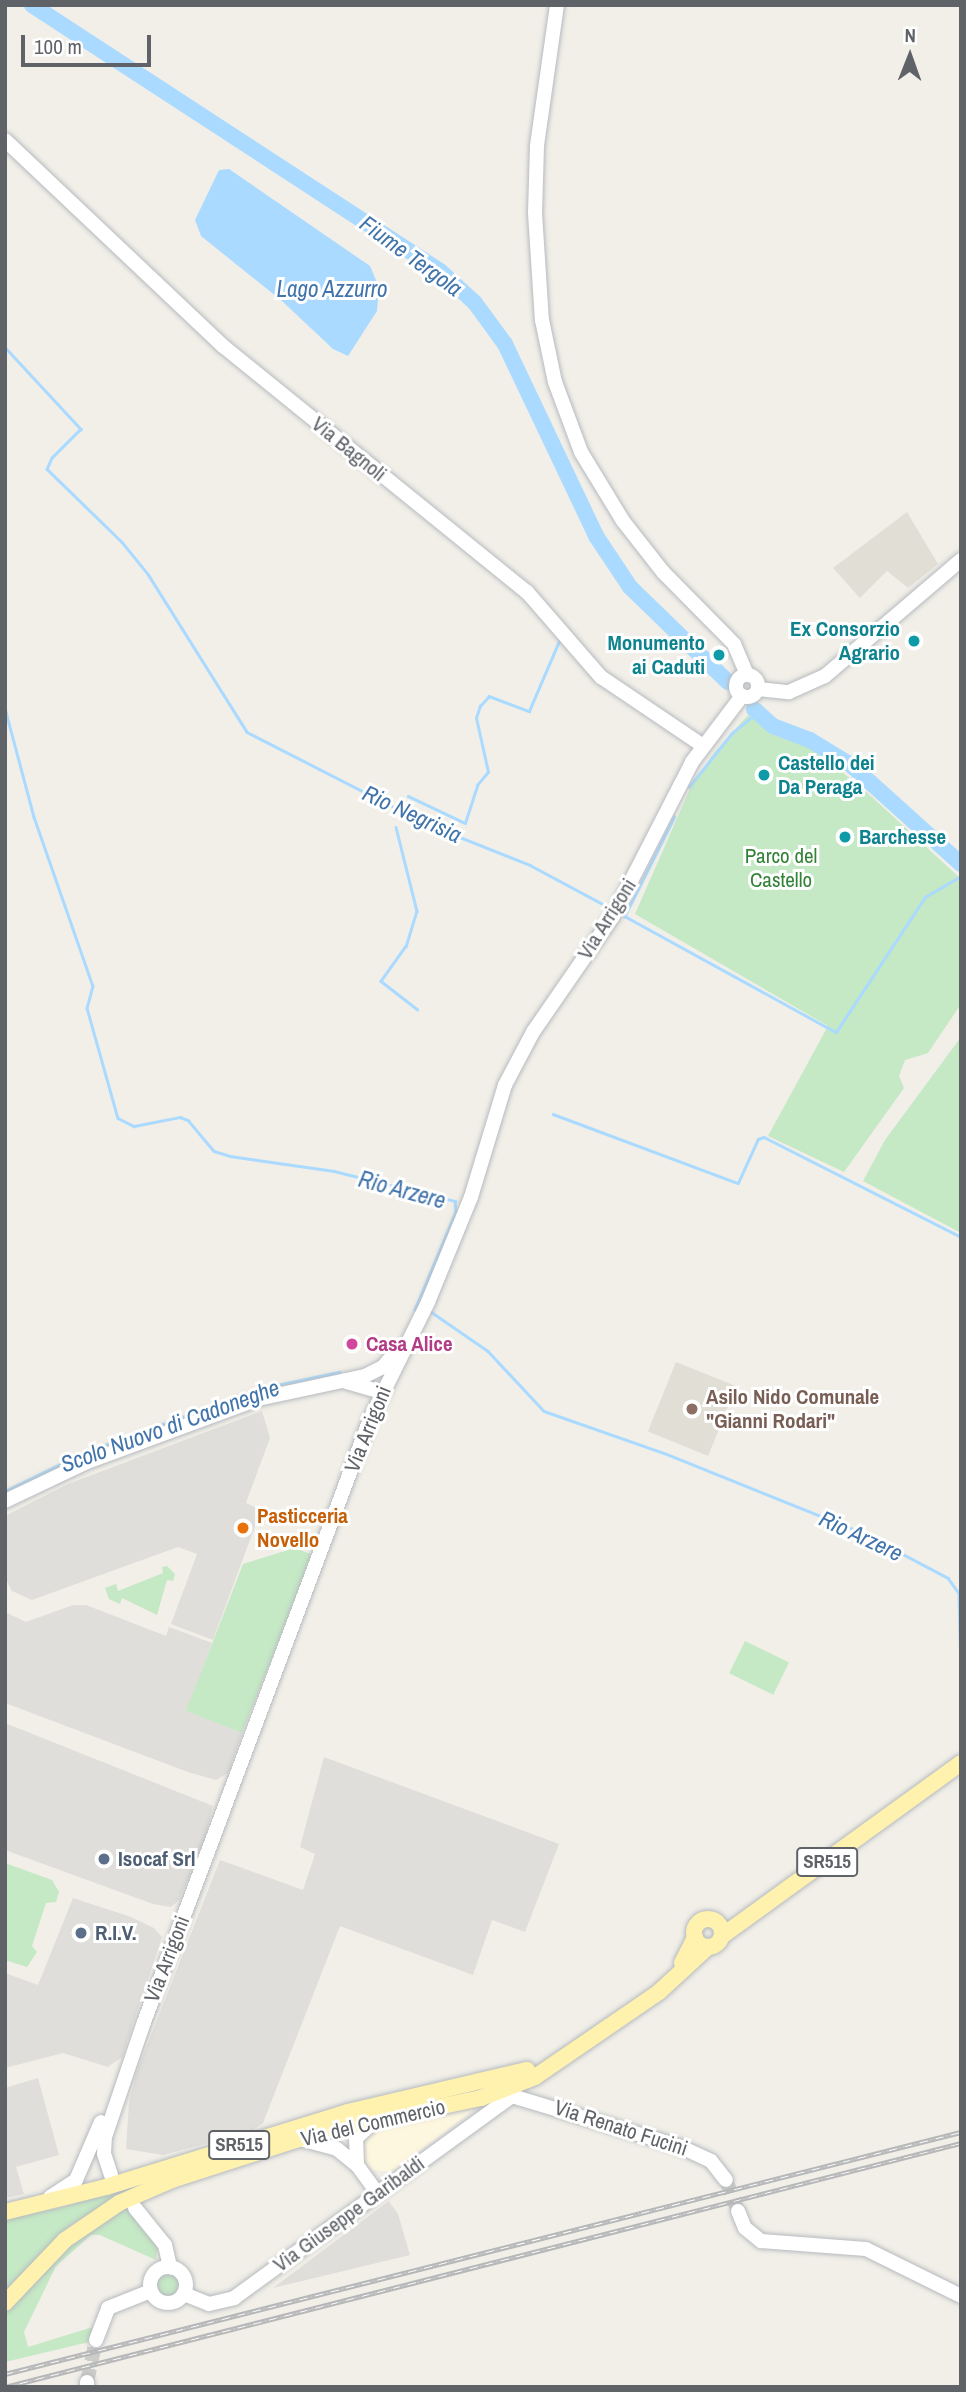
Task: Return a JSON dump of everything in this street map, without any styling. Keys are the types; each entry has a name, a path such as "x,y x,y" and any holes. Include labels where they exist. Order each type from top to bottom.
{"main road":[{"name":"SR515","path":"535,2072 673,1972 701,1942 722,1936 961,1763"},
{"path":"722,1936 715,1921 741,1920"},
{"name":"SR515","path":"701,1942 699,1923 715,1921"},
{"name":"Via del Commercio","path":"5,2304 65,2240 119,2203 172,2179 300,2139 481,2098 535,2072"},
{"name":"Via del Commercio","path":"7,2212 106,2187 348,2112 535,2072"}],"street":[{"path":"557,5 537,146 535,213 539,293 555,382 576,440 609,500 663,572 734,644 747,674 757,679 758,690"},
{"name":"Via Bagnoli","path":"5,140 223,346 527,592 601,677 702,745"},
{"path":"747,674 736,682 742,696 753,695 758,690 789,692 825,676 961,560"},
{"name":"Via Arrigoni","path":"111,2175 103,2146 120,2087 381,1392 425,1310 471,1197 511,1070 616,911 702,745 742,696"},
{"path":"360,1383 383,1367 414,1330"},
{"path":"5,1501 88,1462 258,1399 341,1381 360,1383 381,1392"},
{"path":"360,1383 372,1415"},
{"name":"Via Arrigoni","path":"7,2212 58,2194 76,2180 120,2087"},
{"name":"Via Renato Fucini","path":"506,2099 526,2097 681,2147 711,2161 726,2180"},
{"name":"Via Giuseppe Garibaldi","path":"151,2291 158,2300 169,2303 184,2294 209,2304 234,2298 506,2099"},
{"path":"357,2165 356,2138 375,2121"},
{"path":"300,2139 337,2149 357,2165 377,2193"},
{"path":"135,2208 165,2245 170,2267 185,2277 184,2294"},
{"path":"738,2211 745,2228 761,2241 866,2249 961,2296"},
{"path":"96,2340 108,2308 151,2291 153,2275 170,2267"}],"shaded area":[{"path":"907,512 938,564 908,588 887,571 860,598 833,568"},
{"name":"Asilo Nido Comunale \"Gianni Rodari\"","path":"676,1362 736,1386 708,1456 648,1432"},
{"path":"262,1411 270,1438 246,1503 261,1510 213,1640 171,1624 197,1554 178,1547 32,1600 12,1591 5,1578 5,1516 68,1484"},
{"path":"73,1605 86,1605 166,1636 169,1627 212,1643 187,1711 242,1733 228,1773 216,1780 188,1772 5,1703 5,1612 26,1622"},
{"path":"5,1723 213,1806 204,1842 179,1900 171,1907 153,1904 5,1850"},
{"path":"324,1757 559,1844 525,1932 492,1920 473,1975 340,1926 263,2123 250,2132 163,2155 126,2149 129,2102 137,2071 220,1860 303,1890 315,1854 300,1847"},
{"path":"73,1898 131,1917 154,1928 162,1937 122,2057 108,2067 63,2053 5,2068 5,1973 38,1985"},
{"path":"38,2078 59,2155 16,2167 24,2194 5,2198 5,2088"},
{"path":"471,2105 473,2110 392,2172 372,2170 365,2163 359,2147 372,2131"},
{"path":"389,2201 398,2214 410,2255 273,2288"}],"green space":[{"name":"Parco del Castello","path":"748,715 771,731 807,745 860,786 961,879 961,1004 928,1053 905,1060 899,1076 904,1088 844,1172 768,1136 828,1026 635,914 690,789 713,754"},
{"path":"961,1037 961,1233 863,1181 885,1140"},
{"path":"295,1548 313,1555 242,1733 186,1711 243,1564"},
{"path":"167,1566 175,1574 173,1581 167,1580 157,1615 122,1598 120,1604 109,1599 105,1588 116,1584 118,1591 163,1573 162,1567"},
{"path":"745,1641 789,1662 773,1695 729,1673"},
{"path":"5,1863 52,1880 59,1892 56,1902 46,1903 32,1946 37,1952 27,1967 5,1960"},
{"path":"155,2178 74,2223 5,2294 5,2219 63,2207"},
{"path":"128,2205 158,2245 156,2260 100,2235 91,2235 56,2266 24,2332 28,2347 93,2327 89,2342 5,2362 5,2313 62,2251"},
{"path":"169,2273 177,2277 181,2285 177,2293 169,2297 161,2293 157,2285 161,2277"}],"water":[{"name":"Lago Azzurro","path":"229,169 370,266 379,287 377,311 348,356 333,349 282,301 201,236 195,220 219,170"}],"waterway":[{"name":"Fiume Tergola","path":"32,5 440,271 475,303 505,344 596,536 630,587 728,682"},
{"name":"Rio Negrisia","path":"5,347 81,429 52,458 47,469 122,542 148,574 247,732 427,824 530,865 612,909"},
{"path":"408,796 465,823 477,785 488,772 476,718 480,706 489,696 529,711 559,641"},
{"name":"Rio Arzere","path":"5,708 34,817 93,986 87,1008 118,1118 134,1126 180,1117 188,1120 214,1151 230,1156 334,1171 455,1201 456,1212 415,1310"},
{"name":"Fiume Tergola","path":"754,709 773,726 810,740 851,765 961,864"},
{"path":"689,787 732,733 757,713"},
{"path":"624,917 674,817"},
{"path":"396,827 417,911 406,946 381,981 417,1009"},
{"name":"Rio Negrisia","path":"621,914 836,1032 925,897 961,876"},
{"path":"553,1114 738,1183 758,1139 764,1137 961,1237"},
{"name":"Rio Arzere","path":"430,1311 488,1351 544,1411 664,1453 865,1534 948,1578 959,1593 961,1667"},
{"name":"Scolo Nuovo di Cadoneghe","path":"5,1491 83,1453 263,1388 339,1372"}],"tunnel":[{"path":"726,2180 738,2211"},
{"path":"87,2382 96,2340"}],"railway":[{"path":"5,2374 961,2132"},
{"path":"5,2387 961,2143"}],"place":[{"name":"Ex Consorzio Agrario","path":"914,641"},
{"name":"Monumento ai Caduti","path":"719,655"},
{"name":"Castello dei Da Peraga","path":"764,775"},
{"name":"Barchesse","path":"845,837"},
{"name":"Casa Alice","path":"352,1344"},
{"name":"Asilo Nido Comunale \"Gianni Rodari\"","path":"692,1409"},
{"name":"Pasticceria Novello","path":"243,1528"},
{"name":"Isocaf Srl","path":"104,1859"},
{"name":"R.I.V.","path":"81,1933"}]}
